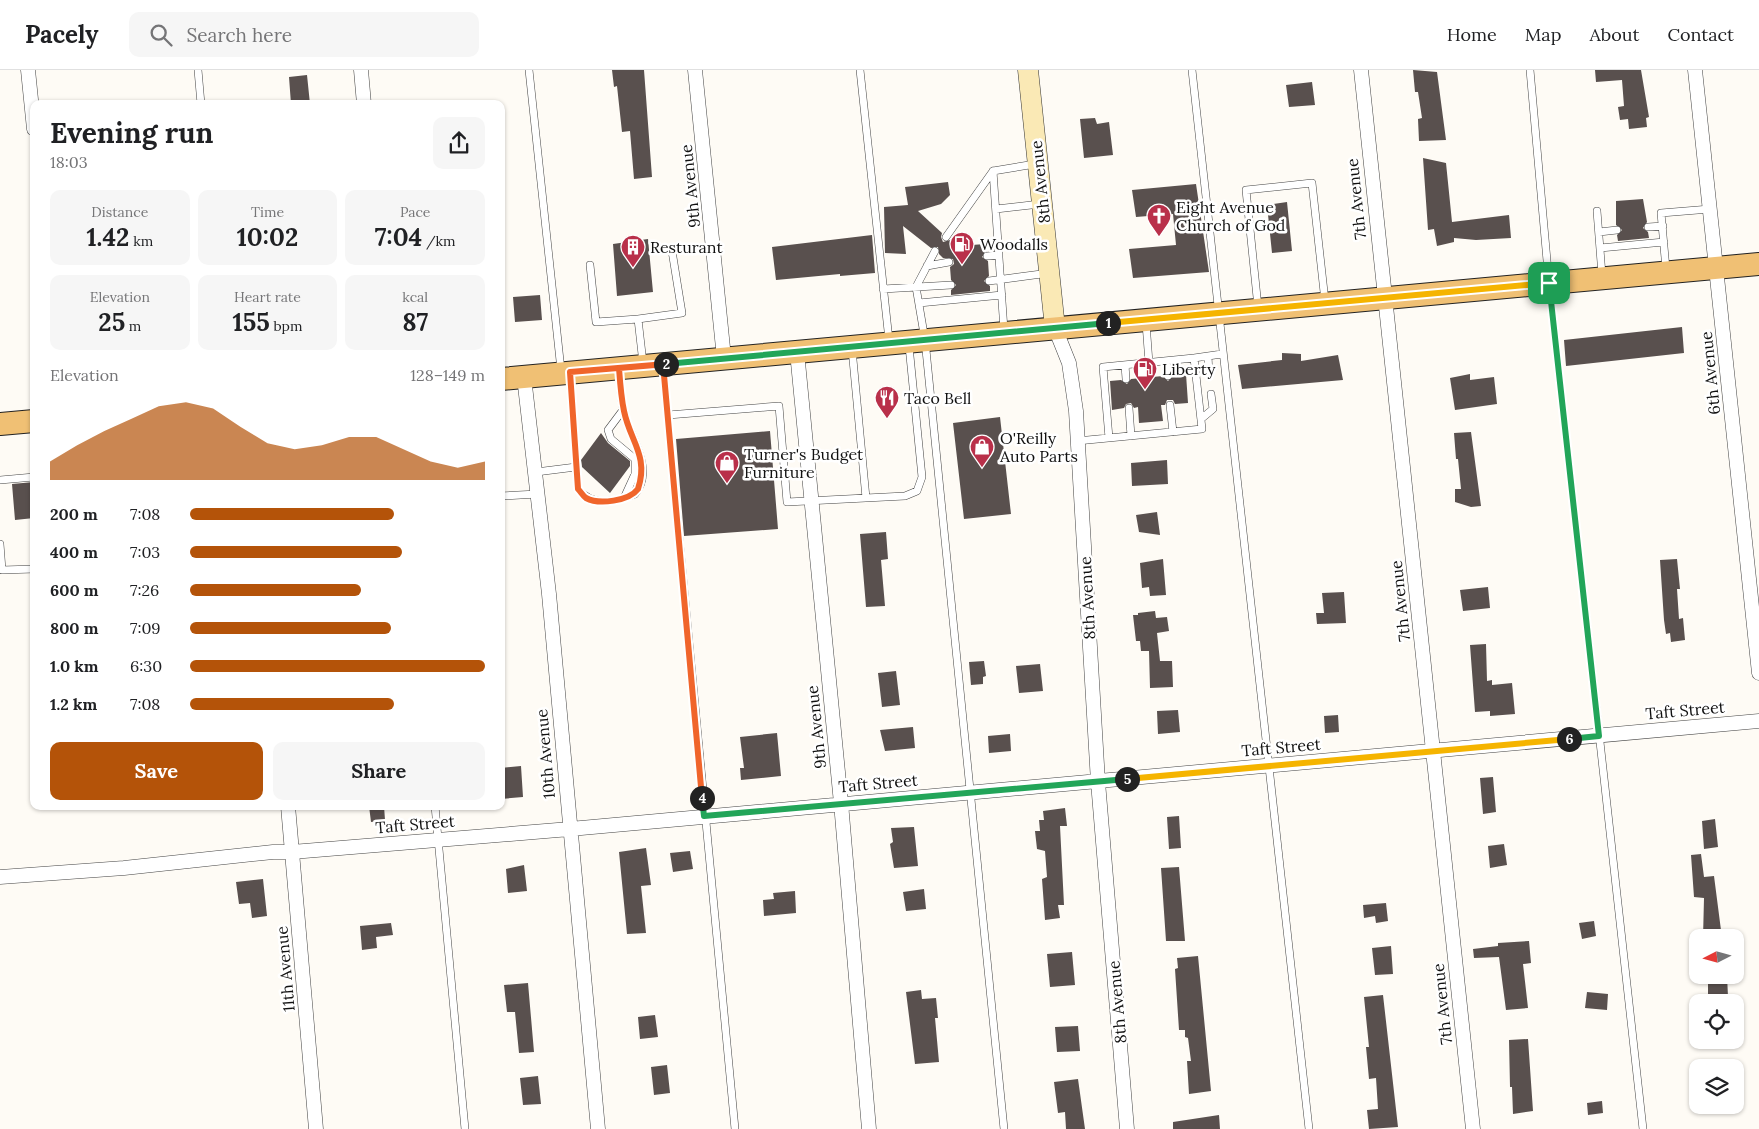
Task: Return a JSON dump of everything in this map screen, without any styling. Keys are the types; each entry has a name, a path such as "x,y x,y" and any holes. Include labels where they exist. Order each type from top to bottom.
{"main road":[{"path":"505,379 1759,264"},
{"path":"0,424 30,421"}],"street":[{"path":"28,70 31,100"},
{"path":"361,70 364,100"},
{"name":"9th Avenue","path":"695,70 724,358"},
{"name":"8th Avenue","path":"1028,70 1055,328 1070,363 1077,441 1098,782 1127,1129"},
{"name":"7th Avenue","path":"1361,70 1473,1129"},
{"name":"6th Avenue","path":"1695,70 1759,673"},
{"name":"9th Avenue","path":"797,352 841,803 870,1129"},
{"name":"10th Avenue","path":"524,377 536,472 598,1129"},
{"name":"Taft Street","path":"0,877 124,868 273,852 570,829 1759,721"},
{"name":"11th Avenue","path":"288,810 316,1129"}],"lane":[{"path":"198,70 201,100"},
{"path":"529,70 578,489 585,497 596,501 624,498 638,489 643,476 640,452 623,410 619,368"},
{"path":"860,70 883,289 908,342 971,792 1004,1129"},
{"path":"1192,70 1309,1129"},
{"path":"1530,70 1549,283 1643,1129"},
{"path":"946,236 993,171 1038,164"},
{"path":"993,171 1004,333"},
{"path":"1259,310 1246,190 1312,183 1325,304"},
{"path":"996,210 1042,204"},
{"path":"1667,272 1661,212 1710,208"},
{"path":"1597,211 1603,278"},
{"path":"1648,227 1663,226"},
{"path":"1599,232 1617,230"},
{"path":"1600,248 1664,242"},
{"path":"590,266 596,322 682,313 672,251"},
{"path":"668,415 779,406 787,502 866,498 917,491 922,477 908,342 918,303 916,287 934,251"},
{"path":"987,256 999,255"},
{"path":"926,266 949,262"},
{"path":"989,281 1049,273"},
{"path":"883,289 951,285"},
{"path":"918,303 1002,295"},
{"path":"638,319 668,415 704,816 735,1129"},
{"path":"1146,320 1149,363"},
{"path":"852,346 866,498"},
{"path":"1109,438 1103,367 1222,354"},
{"path":"1208,356 1209,374"},
{"path":"1077,441 1202,429 1194,358"},
{"path":"1166,361 1168,376"},
{"path":"1125,365 1126,379"},
{"path":"1201,419 1213,409 1211,394"},
{"path":"1170,404 1173,432"},
{"path":"1129,408 1131,436"},
{"path":"623,410 608,430 611,439 635,459 635,474 624,498"},
{"path":"536,472 576,467"},
{"path":"0,480 30,477"},
{"path":"505,496 538,494"},
{"path":"0,544 2,570 30,569"},
{"path":"435,810 465,1129"}],"building":[{"path":"612,70 644,70 652,177 634,179 630,131 622,132 617,86 614,87"},
{"path":"1413,70 1437,72 1446,140 1419,141 1418,119 1422,118 1418,92 1415,92"},
{"path":"1595,70 1641,70 1649,117 1646,118 1647,127 1629,129 1628,119 1620,120 1618,107 1624,106 1622,80 1596,82"},
{"path":"307,75 310,100 291,100 289,77"},
{"path":"1312,82 1315,105 1289,107 1286,85"},
{"path":"1095,118 1097,124 1109,122 1113,155 1084,158 1080,119"},
{"path":"1423,158 1446,163 1452,222 1509,215 1511,238 1476,240 1454,238 1454,242 1437,246 1434,229 1428,230"},
{"path":"948,182 950,195 941,204 918,211 942,233 943,242 950,240 956,246 986,244 987,251 982,257 988,261 989,276 984,281 990,286 990,291 951,295 951,290 956,285 951,280 950,267 954,264 953,259 943,258 939,254 938,247 931,248 903,226 906,254 885,253 884,207 908,205 905,187"},
{"path":"1196,184 1209,272 1133,278 1129,249 1176,245 1173,214 1136,217 1132,190"},
{"path":"1643,199 1647,222 1643,228 1648,232 1649,238 1618,241 1617,235 1622,230 1616,225 1616,201"},
{"path":"1287,202 1292,251 1272,253 1267,205"},
{"path":"872,235 875,273 776,280 772,247"},
{"name":"Resturant","path":"648,239 653,292 617,296 613,244"},
{"path":"540,295 542,320 515,322 513,297"},
{"path":"1682,327 1684,353 1566,366 1564,340"},
{"path":"1282,353 1301,354 1301,361 1338,355 1343,380 1242,389 1238,365 1282,360"},
{"path":"1186,374 1188,403 1175,404 1173,400 1167,400 1165,405 1161,405 1163,421 1139,423 1138,407 1134,408 1131,403 1126,404 1124,408 1112,410 1110,381 1121,380 1127,384 1131,379 1163,376 1168,381 1173,375"},
{"path":"1470,374 1470,380 1494,377 1497,404 1455,410 1450,378"},
{"name":"O'Reilly Auto Parts","path":"1000,417 1011,514 964,519 953,423"},
{"name":"Turner's Budget Furniture","path":"770,431 778,529 684,536 676,439"},
{"path":"1471,432 1481,506 1471,507 1455,502 1455,489 1461,489 1454,433"},
{"path":"601,433 608,443 630,461 630,466 610,493 582,467 581,460"},
{"path":"1167,460 1168,484 1132,486 1131,463"},
{"path":"30,482 30,518 15,520 12,484"},
{"path":"1157,512 1160,535 1139,532 1136,515"},
{"path":"886,532 888,559 881,560 885,606 866,607 860,534"},
{"path":"1163,559 1166,595 1150,596 1149,587 1142,588 1140,563"},
{"path":"1677,559 1680,589 1677,589 1679,619 1683,618 1685,640 1671,642 1670,633 1666,634 1664,620 1660,560"},
{"path":"1488,587 1490,608 1463,611 1460,590"},
{"path":"1344,592 1346,623 1317,624 1316,613 1324,613 1322,593"},
{"path":"1155,611 1156,618 1167,617 1169,631 1157,633 1160,661 1172,661 1173,687 1150,688 1149,651 1141,651 1140,641 1136,641 1133,615"},
{"path":"1486,644 1487,681 1492,680 1492,685 1512,683 1515,714 1490,716 1490,711 1475,712 1470,645"},
{"path":"984,661 986,676 983,677 983,684 971,685 969,662"},
{"path":"1040,664 1043,691 1019,693 1016,666"},
{"path":"896,671 900,705 882,707 878,673"},
{"path":"1178,710 1180,732 1158,734 1157,711"},
{"path":"1338,715 1339,732 1325,733 1324,716"},
{"path":"913,727 915,748 885,751 880,730"},
{"path":"777,733 781,776 741,780 740,768 744,768 740,737"},
{"path":"1010,734 1011,751 989,753 988,736"},
{"path":"521,766 523,797 505,799 505,768"},
{"path":"1493,777 1496,812 1483,814 1480,778"},
{"path":"1065,808 1067,826 1060,826 1064,905 1058,905 1060,918 1045,920 1042,879 1047,877 1045,851 1037,849 1035,831 1040,831 1039,820 1044,820 1043,811"},
{"path":"370,810 384,810 385,820 371,822"},
{"path":"1179,816 1181,848 1169,849 1167,817"},
{"path":"1715,819 1718,847 1704,849 1702,821"},
{"path":"914,827 918,866 894,868 890,844 893,842 891,828"},
{"path":"1504,844 1507,865 1490,868 1488,846"},
{"path":"646,848 651,885 641,886 646,933 627,934 619,852"},
{"path":"690,851 693,869 673,872 670,853"},
{"path":"1701,854 1704,877 1714,876 1721,929 1703,929 1704,898 1694,897 1691,855"},
{"path":"524,865 527,891 508,893 506,869"},
{"path":"1179,867 1185,941 1166,941 1161,868"},
{"path":"263,879 267,916 252,918 250,903 239,904 236,882"},
{"path":"924,889 926,909 906,911 903,892"},
{"path":"795,891 796,913 764,916 763,900 774,899 773,893"},
{"path":"1386,903 1388,921 1376,923 1375,916 1364,918 1363,905"},
{"path":"1594,921 1596,936 1582,939 1579,923"},
{"path":"391,923 393,935 376,937 377,948 362,950 360,926"},
{"path":"1529,941 1531,963 1523,964 1528,1008 1506,1010 1499,957 1474,958 1473,949 1498,946 1498,943"},
{"path":"1391,946 1393,974 1375,975 1372,948"},
{"path":"1072,952 1075,985 1050,987 1047,954"},
{"path":"1198,956 1211,1091 1189,1094 1187,1061 1191,1061 1185,1030 1179,1030 1175,969 1178,968 1177,958"},
{"path":"528,983 534,1052 519,1053 515,1012 507,1012 504,985"},
{"path":"1708,984 1727,984 1728,994 1708,994"},
{"path":"921,990 922,999 936,998 938,1018 935,1018 939,1062 915,1064 906,992"},
{"path":"1587,992 1608,994 1607,1010 1585,1008"},
{"path":"1383,995 1398,1127 1369,1129 1367,1110 1378,1109 1376,1078 1369,1079 1366,1047 1369,1047 1364,997"},
{"path":"655,1015 658,1037 640,1039 638,1017"},
{"path":"1078,1026 1080,1051 1057,1052 1055,1027"},
{"path":"1528,1039 1533,1111 1513,1114 1512,1087 1510,1087 1509,1040"},
{"path":"667,1065 670,1093 654,1095 651,1067"},
{"path":"538,1076 541,1104 523,1105 520,1078"},
{"path":"1078,1079 1085,1129 1066,1129 1065,1112 1058,1113 1054,1082"},
{"path":"1602,1101 1603,1113 1588,1115 1587,1103"},
{"path":"1219,1115 1220,1129 1173,1129 1173,1122"}],"place":[{"name":"Eight Avenue Church of God","path":"1159,237"},
{"name":"Woodalls","path":"962,265"},
{"name":"Resturant","path":"633,268"},
{"name":"Liberty","path":"1145,390"},
{"name":"Taco Bell","path":"887,419"},
{"name":"O'Reilly Auto Parts","path":"982,468"},
{"name":"Turner's Budget Furniture","path":"727,484"}],"route":[{"path":"1549,283 1599,736 704,816 663,364 619,368 623,410 640,452 643,476 635,494 614,500 596,501 585,497 578,489 570,372 1549,283"}]}
